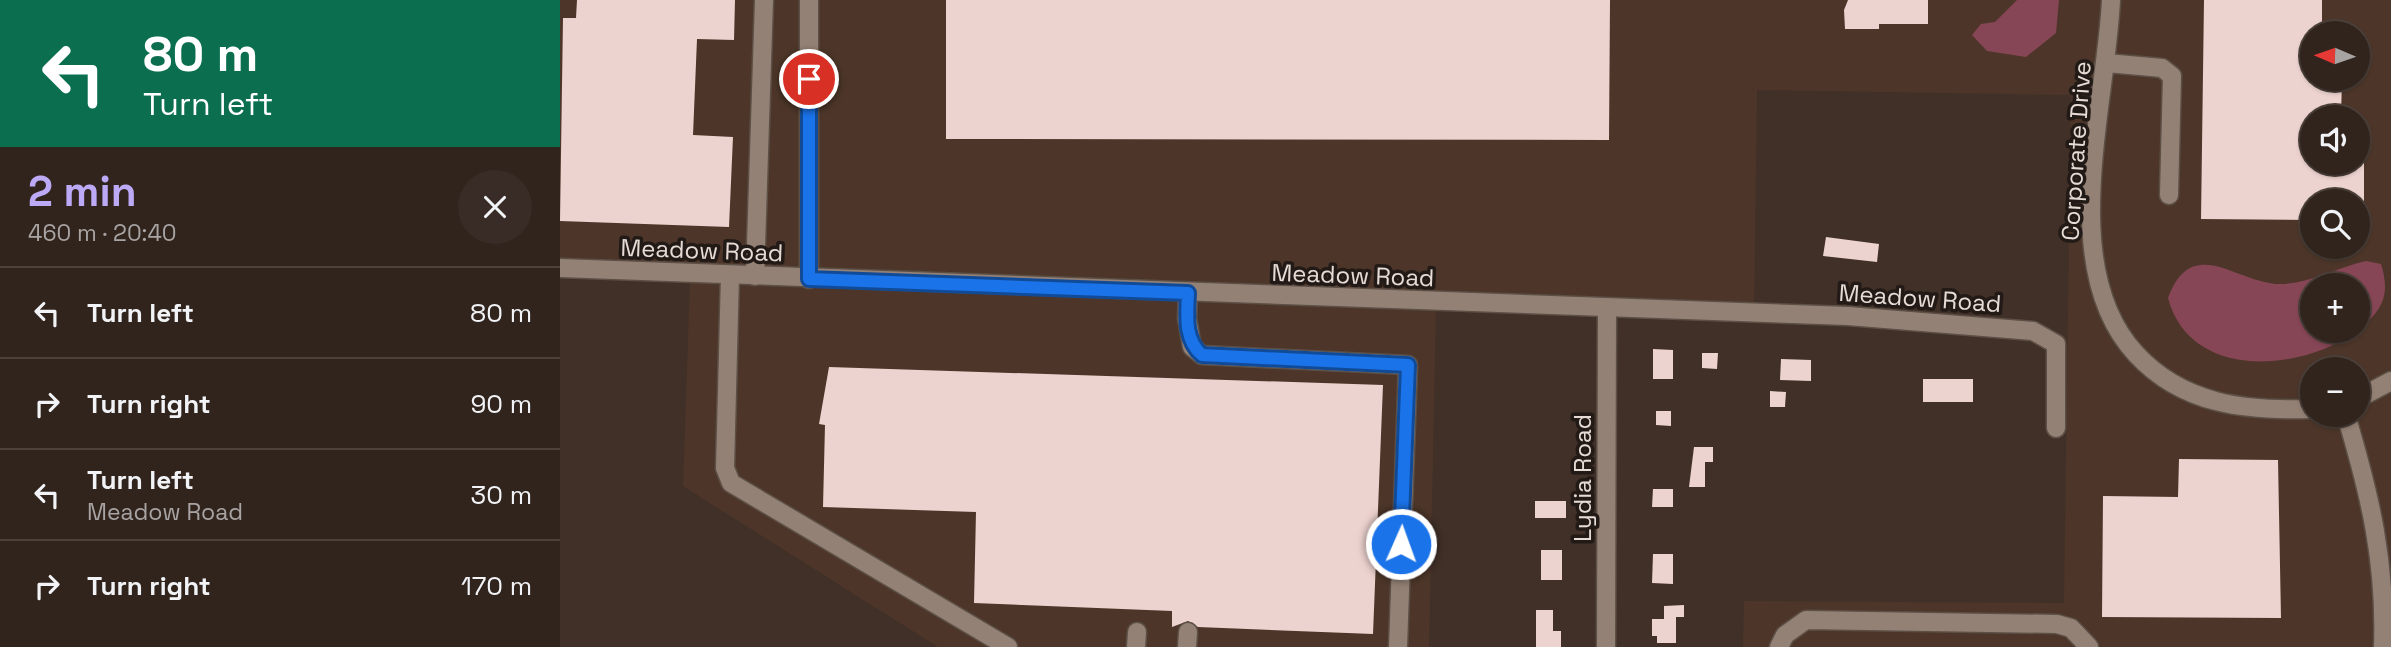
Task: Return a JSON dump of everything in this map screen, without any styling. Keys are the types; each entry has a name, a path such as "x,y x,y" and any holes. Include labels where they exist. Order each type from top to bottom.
{"street":[{"path":"755,276 764,0"},
{"path":"809,0 809,279"},
{"name":"Corporate Drive","path":"2111,0 2107,63 2097,139 2092,242 2098,287 2113,323 2144,363 2162,379 2185,392 2248,408 2300,409"},
{"path":"2107,63 2162,68 2172,76 2169,195"},
{"name":"Meadow Road","path":"560,268 1848,316 2033,331 2056,344 2056,428"},
{"path":"730,275 725,468 731,483 1009,647"},
{"path":"1188,293 1187,318 1192,347 1202,355 1408,365 1398,647"},
{"name":"Lydia Road","path":"1606,647 1607,309"},
{"path":"2370,392 2391,381"},
{"path":"2350,427 2366,481 2381,553 2383,647"},
{"path":"1779,647 1785,635 1806,620 2057,625 2071,628 2089,647"}],"shaded area":[{"path":"560,0 2391,0 2391,647 1743,647 1744,601 2064,603 2071,95 1757,90 1754,321 1436,308 1429,647 938,647 683,486 690,282 787,285 560,262"},
{"path":"2017,0 2059,0 2056,33 2026,57 1987,51 1972,35 1981,24 1995,22"},
{"path":"2366,261 2381,264 2384,294 2370,320 2370,273 2328,273"},
{"path":"2204,265 2266,282 2300,282 2300,343 2337,343 2307,355 2278,360 2250,361 2223,356 2199,344 2180,325 2168,298 2178,278 2190,268"}],"building":[{"path":"577,0 735,0 734,40 697,39 693,135 733,137 729,227 560,221 563,18 576,18"},
{"path":"946,0 1610,0 1609,140 946,139"},
{"path":"1848,0 1928,0 1928,24 1879,24 1879,29 1845,29 1844,10"},
{"path":"2204,0 2322,0 2322,21 2300,21 2300,91 2342,91 2341,105 2300,105 2300,175 2364,175 2364,189 2300,189 2300,220 2201,219"},
{"path":"1826,237 1879,244 1877,262 1823,256"},
{"path":"1653,349 1673,350 1673,379 1653,379"},
{"path":"1702,353 1718,353 1717,369 1702,368"},
{"path":"1781,359 1811,360 1811,381 1780,380"},
{"path":"829,367 1383,385 1373,634 1198,627 1188,621 1172,627 1172,611 974,603 976,512 823,507 825,425 819,424"},
{"path":"1923,379 1973,379 1973,402 1923,402"},
{"path":"1770,391 1786,392 1785,407 1770,407"},
{"path":"1656,411 1671,411 1671,426 1656,425"},
{"path":"1694,447 1713,447 1713,462 1705,462 1705,487 1689,487"},
{"path":"2179,459 2278,460 2281,618 2102,617 2103,496 2178,497"},
{"path":"1653,489 1673,489 1673,507 1652,507"},
{"path":"1535,501 1566,501 1566,518 1535,518"},
{"path":"1541,550 1562,550 1562,580 1541,580"},
{"path":"1653,554 1673,554 1673,584 1652,583"},
{"path":"1684,605 1684,617 1676,617 1676,643 1657,643 1657,636 1652,636 1652,619 1664,619 1664,606"},
{"path":"1536,610 1553,610 1553,631 1561,631 1561,647 1536,647"}],"route":[{"path":"809,79 809,279 1188,293 1187,318 1192,347 1202,355 1408,365 1401,544"}]}
